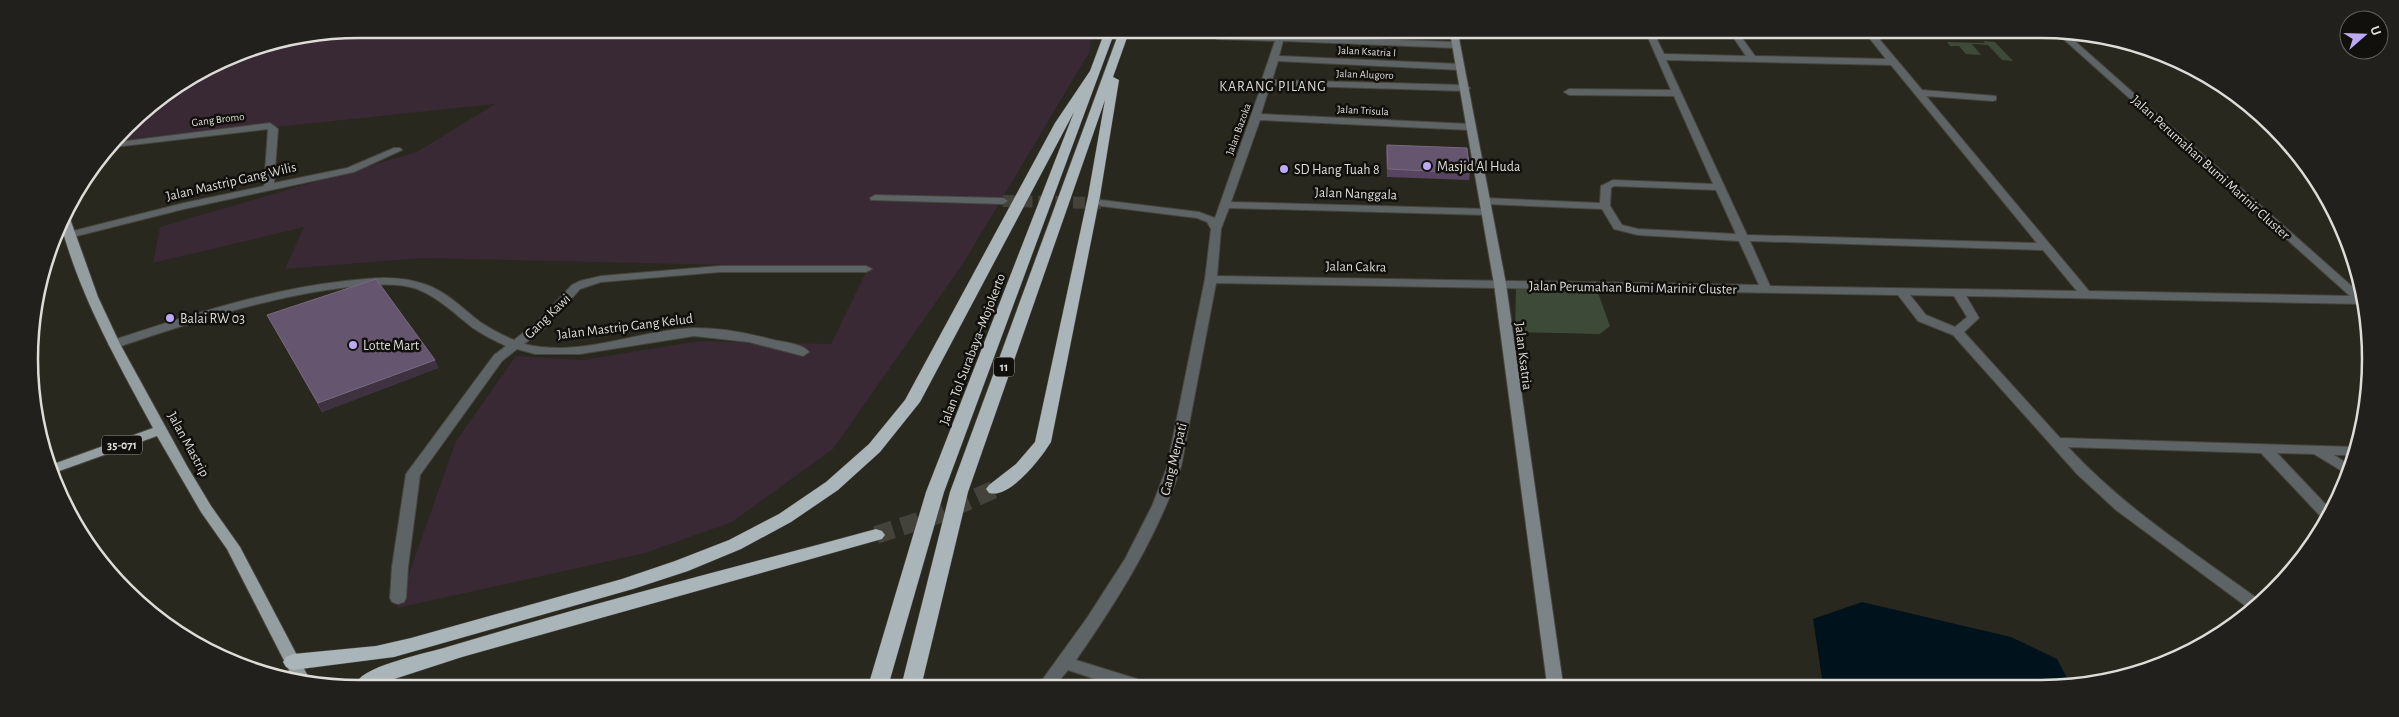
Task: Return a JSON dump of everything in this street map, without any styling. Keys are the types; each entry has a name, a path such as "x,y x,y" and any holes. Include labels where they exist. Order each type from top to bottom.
{"highway":[{"name":"Jalan Tol Surabaya–Mojokerto","path":"880,680 935,492 1108,38"},
{"name":"11","path":"913,680 959,492 1122,38"},
{"path":"996,489 1017,474 1033,458 1043,442 1094,196 1112,92 1116,56"},
{"path":"293,662 378,652 584,598 670,572 735,545 787,518 822,494 854,470 894,428 912,402 1061,123 1096,69"},
{"path":"371,680 386,673 462,650 876,535"}],"main road":[{"name":"Jalan Mastrip","path":"67,226 92,297 114,344 206,509 233,548 299,674"},
{"name":"35-071","path":"57,468 161,430"}],"street":[{"name":"Jalan Bazoka","path":"1224,205 1256,117 1265,82 1280,38"},
{"path":"1412,38 1455,39"},
{"path":"1652,38 1766,289"},
{"path":"1738,38 1752,58"},
{"path":"1873,38 2086,295"},
{"name":"Jalan Ksatria","path":"1455,39 1500,284 1554,680"},
{"name":"Jalan Perumahan Bumi Marinir Cluster","path":"2067,39 2355,293"},
{"path":"1660,57 1893,62"},
{"name":"Jalan Ksatria I","path":"1273,58 1460,66"},
{"name":"Jalan Alugoro","path":"1265,82 1465,88"},
{"path":"1569,92 1677,93"},
{"path":"1919,93 1993,98"},
{"name":"Jalan Trisula","path":"1256,117 1470,127"},
{"name":"Gang Bromo","path":"119,145 270,126 273,129 269,188"},
{"name":"Jalan Mastrip Gang Wilis","path":"69,235 350,170 397,150"},
{"path":"1720,187 1613,182 1606,186 1605,206 1618,227 1626,230 1742,238 2047,247"},
{"path":"874,198 1003,201"},
{"path":"1101,204 1199,215 1212,220 1216,229"},
{"name":"Jalan Nanggala","path":"1224,205 1605,206"},
{"name":"Gang Merpati","path":"1051,680 1066,663 1118,584 1149,529 1164,497 1174,467 1211,279 1216,229 1224,205"},
{"name":"Gang Kawi","path":"398,598 400,567 413,474 498,358 541,326 576,287 590,281 720,269 866,269"},
{"name":"Jalan Cakra","path":"1211,279 1500,284"},
{"name":"Jalan Mastrip Gang Kelud","path":"114,344 243,303 318,287 398,282 435,292 472,322 516,345 565,351 616,345 671,334 714,333 779,343 804,352"},
{"name":"Jalan Perumahan Bumi Marinir Cluster","path":"1500,284 2356,301"},
{"path":"1901,292 1922,318 1957,332 2055,442 2100,489 2121,507 2250,601"},
{"path":"1957,332 1974,318 1958,292"},
{"path":"2055,442 2348,451"},
{"path":"2263,447 2323,510"},
{"path":"2316,449 2342,467"},
{"path":"1066,663 1119,680"}],"shaded area":[{"path":"338,38 1091,38 1090,51 964,262 833,449 732,522 645,553 397,608 456,441 516,356 583,360 700,341 831,344 868,268 422,258 285,269 304,227 153,263 160,227 417,152 495,104 121,143 163,104 217,71 275,48 317,40"}],"green space":[{"path":"1983,41 1995,42 2013,61 2002,60 1988,45 1972,44 1981,55 1966,54 1959,46 1950,46 1947,42 1985,43"},
{"path":"1596,287 1610,326 1600,334 1515,332 1516,288"}],"water":[{"path":"1862,602 2011,637 2057,659 2067,678 1822,680 1813,619"}],"building":[{"name":"Masjid Al Huda","path":"1387,145 1467,148 1470,173 1388,169"},
{"name":"Lotte Mart","path":"376,279 435,360 318,403 267,315"}],"tunnel":[{"path":"1003,201 1101,203"},
{"path":"876,535 937,515 995,489"}],"place":[{"name":"Masjid Al Huda","path":"1427,166"},
{"name":"SD Hang Tuah 8","path":"1284,169"},
{"name":"Balai RW 03","path":"170,318"},
{"name":"Lotte Mart","path":"353,345"}],"district":[{"name":"KARANG PILANG","path":"1273,86"}]}
